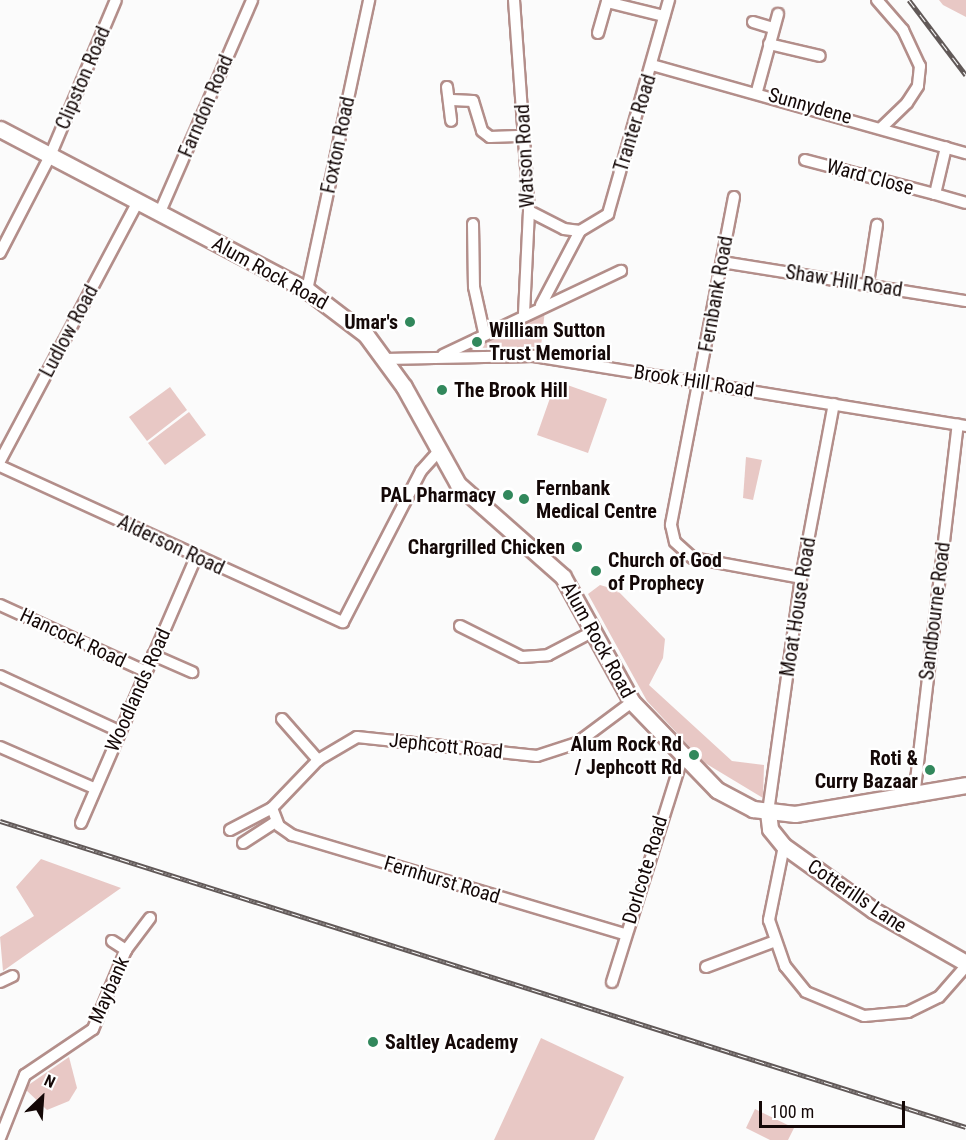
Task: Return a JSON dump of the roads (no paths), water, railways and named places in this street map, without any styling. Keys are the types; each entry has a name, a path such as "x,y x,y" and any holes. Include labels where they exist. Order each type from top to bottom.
{"street":[{"name":"Clipston Road","path":"0,253 50,156 117,0"},
{"name":"Farndon Road","path":"160,212 252,0"},
{"name":"Foxton Road","path":"307,290 369,0"},
{"name":"Watson Road","path":"514,0 529,211 524,313"},
{"name":"Tranter Road","path":"580,231 608,214 669,0"},
{"path":"877,0 903,30 920,66 918,86 907,103 882,127"},
{"path":"598,33 607,2 664,16"},
{"path":"757,91 778,14"},
{"path":"753,21 773,28"},
{"path":"769,44 820,56"},
{"name":"Sunnydene","path":"652,65 757,91 966,153"},
{"path":"447,87 452,100 451,121"},
{"path":"452,100 473,101 482,131 490,137 524,136"},
{"name":"Alum Rock Road","path":"0,129 307,290 366,335 385,359 437,453 484,512 563,577 632,702 682,759 732,800 768,812 823,813 914,797 966,784"},
{"name":"Ward Close","path":"934,194 946,147"},
{"name":"Ward Close","path":"805,160 966,203"},
{"name":"Fernbank Road","path":"734,197 671,525 675,542 693,558 801,578"},
{"name":"Ludlow Road","path":"0,460 138,201"},
{"path":"529,211 564,229 580,231 541,305"},
{"path":"473,224 474,286 484,332"},
{"path":"868,283 877,225"},
{"name":"Shaw Hill Road","path":"722,262 868,283 966,301"},
{"path":"443,355 484,332 541,305 621,272"},
{"name":"Brook Hill Road","path":"385,359 443,355 534,356 962,426"},
{"name":"Moat House Road","path":"768,812 801,578 834,404"},
{"name":"Sandbourne Road","path":"914,797 962,426"},
{"name":"Alderson Road","path":"0,466 196,557 343,621 421,471 437,453"},
{"name":"Woodlands Road","path":"81,823 94,788 196,557"},
{"name":"Hancock Road","path":"0,605 145,671"},
{"path":"460,626 522,657 548,654 594,631"},
{"path":"153,655 192,672"},
{"path":"0,676 119,731"},
{"name":"Jephcott Road","path":"230,830 272,808 318,759 357,737 537,756 558,752 632,702"},
{"path":"282,719 318,759"},
{"path":"0,747 94,788"},
{"name":"Dorlcote Road","path":"612,982 625,934 682,759"},
{"path":"243,843 277,820 272,808"},
{"name":"Cotterills Lane","path":"768,812 770,830 784,846 873,909 966,964"},
{"name":"Fernhurst Road","path":"277,820 292,835 625,934"},
{"path":"784,846 771,897 773,942 806,992 864,1016 908,1012 939,997 966,964"},
{"name":"Maybank","path":"0,1138 25,1075 93,1029 126,950 150,918"},
{"path":"112,941 126,950"},
{"path":"706,967 773,942"},
{"path":"0,982 13,976"}],"railway":[{"path":"909,0 966,75"},
{"path":"0,821 966,1127"}],"place":[{"name":"Umar's","path":"410,322"},
{"name":"William Sutton Trust Memorial","path":"477,342"},
{"name":"The Brook Hill","path":"442,390"},
{"name":"PAL Pharmacy","path":"508,495"},
{"name":"Fernbank Medical Centre","path":"524,499"},
{"name":"Chargrilled Chicken","path":"577,547"},
{"name":"Church of God of Prophecy","path":"596,571"},
{"name":"Alum Rock Rd / Jephcott Rd","path":"694,755"},
{"name":"Roti & Curry Bazaar","path":"930,770"},
{"name":"Saltley Academy","path":"373,1042"}]}
